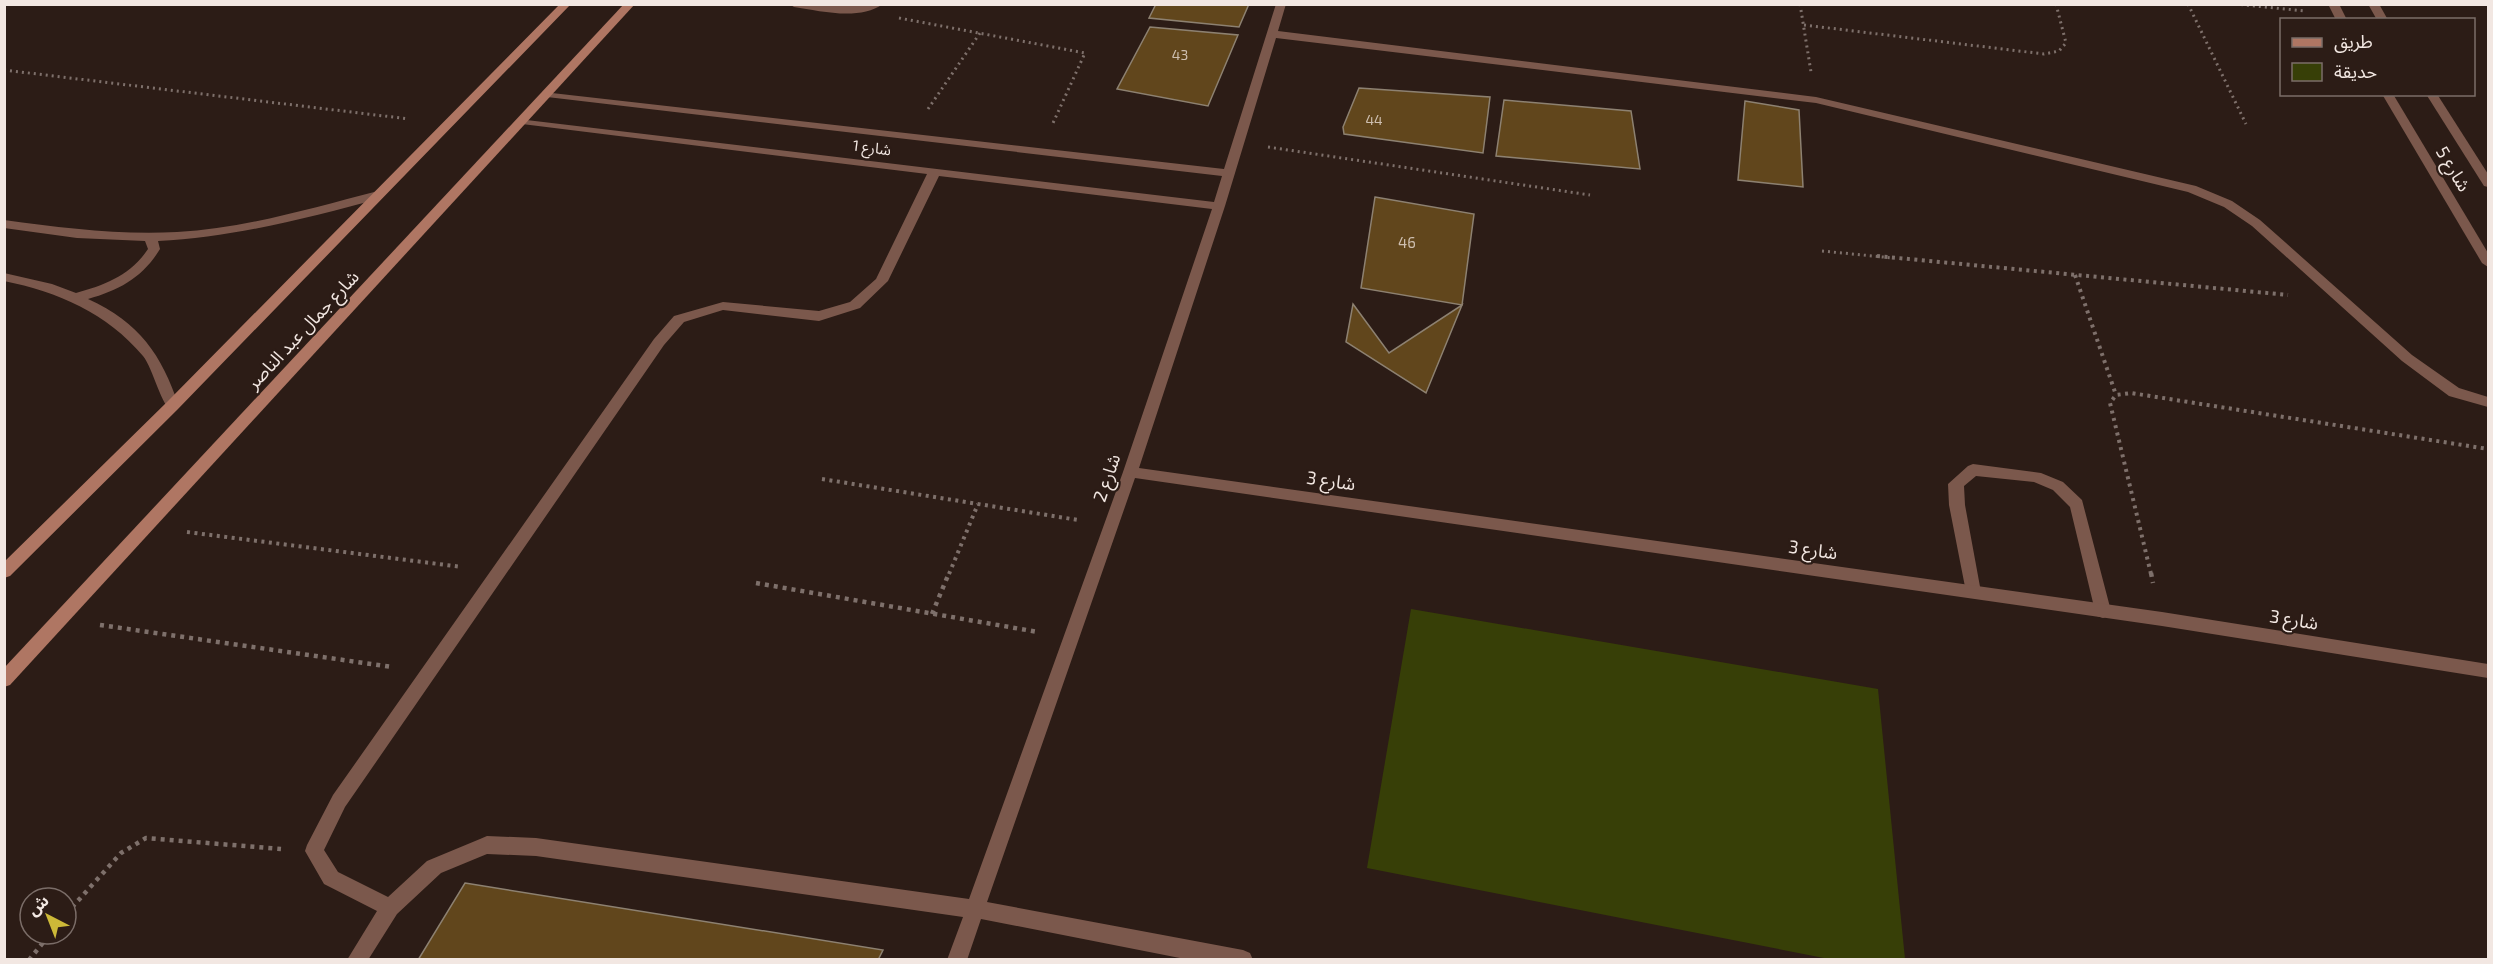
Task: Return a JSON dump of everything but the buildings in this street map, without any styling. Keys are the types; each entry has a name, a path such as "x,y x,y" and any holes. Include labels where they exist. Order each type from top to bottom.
{"main road":[{"path":"4,572 172,406 566,4"},
{"name":"شارع جمال عبد الناصر","path":"4,680 630,4"}],"street":[{"path":"794,4 854,10 868,9 878,4"},
{"name":"شارع 2","path":"957,960 1130,472 1219,206 1281,4"},
{"path":"2332,4 2340,17"},
{"path":"2373,4 2382,18"},
{"path":"1272,34 1816,100 2192,189 2228,204 2256,223 2407,358 2454,392 2488,402"},
{"name":"شارع 1","path":"547,94 1229,173"},
{"name":"شارع 5","path":"2388,96 2488,263"},
{"name":"شارع 5","path":"2432,96 2488,183"},
{"name":"شارع 1","path":"522,121 1219,206"},
{"path":"390,908 331,878 314,851 339,801 659,342 678,319 723,306 819,316 855,305 881,281 935,171"},
{"path":"4,224 81,235 150,237 237,229 303,217 378,195"},
{"path":"78,297 105,290 147,264 154,249 150,237"},
{"path":"4,277 26,281 78,297 123,325 155,361 172,406"},
{"path":"1973,592 1957,505 1956,483 1973,470 2036,477 2058,486 2077,504 2103,611"},
{"name":"شارع 3","path":"1130,472 2162,619 2488,671"},
{"path":"357,960 390,908 434,867 487,845 536,847 974,909 1243,960"}],"path":[{"path":"1800,4 1816,100"},
{"path":"1804,25 2044,54 2059,51 2066,43 2056,4"},
{"path":"2188,4 2246,124"},
{"path":"2235,4 2340,17"},
{"path":"854,10 1085,53 1041,151"},
{"path":"909,136 980,33"},
{"path":"4,70 448,124"},
{"path":"1238,143 1590,195"},
{"path":"1822,251 2343,300"},
{"path":"2075,275 2116,396"},
{"path":"2162,619 2110,403 2116,396 2131,393 2488,449"},
{"path":"822,479 1112,525"},
{"path":"932,614 978,504"},
{"path":"145,527 499,572"},
{"path":"756,583 1071,638"},
{"path":"61,619 428,673"},
{"path":"78,901 121,853 146,838 314,851"},
{"path":"29,960 40,946"}],"green space":[{"path":"1411,609 1878,689 1905,959 1829,959 1367,868"}]}
